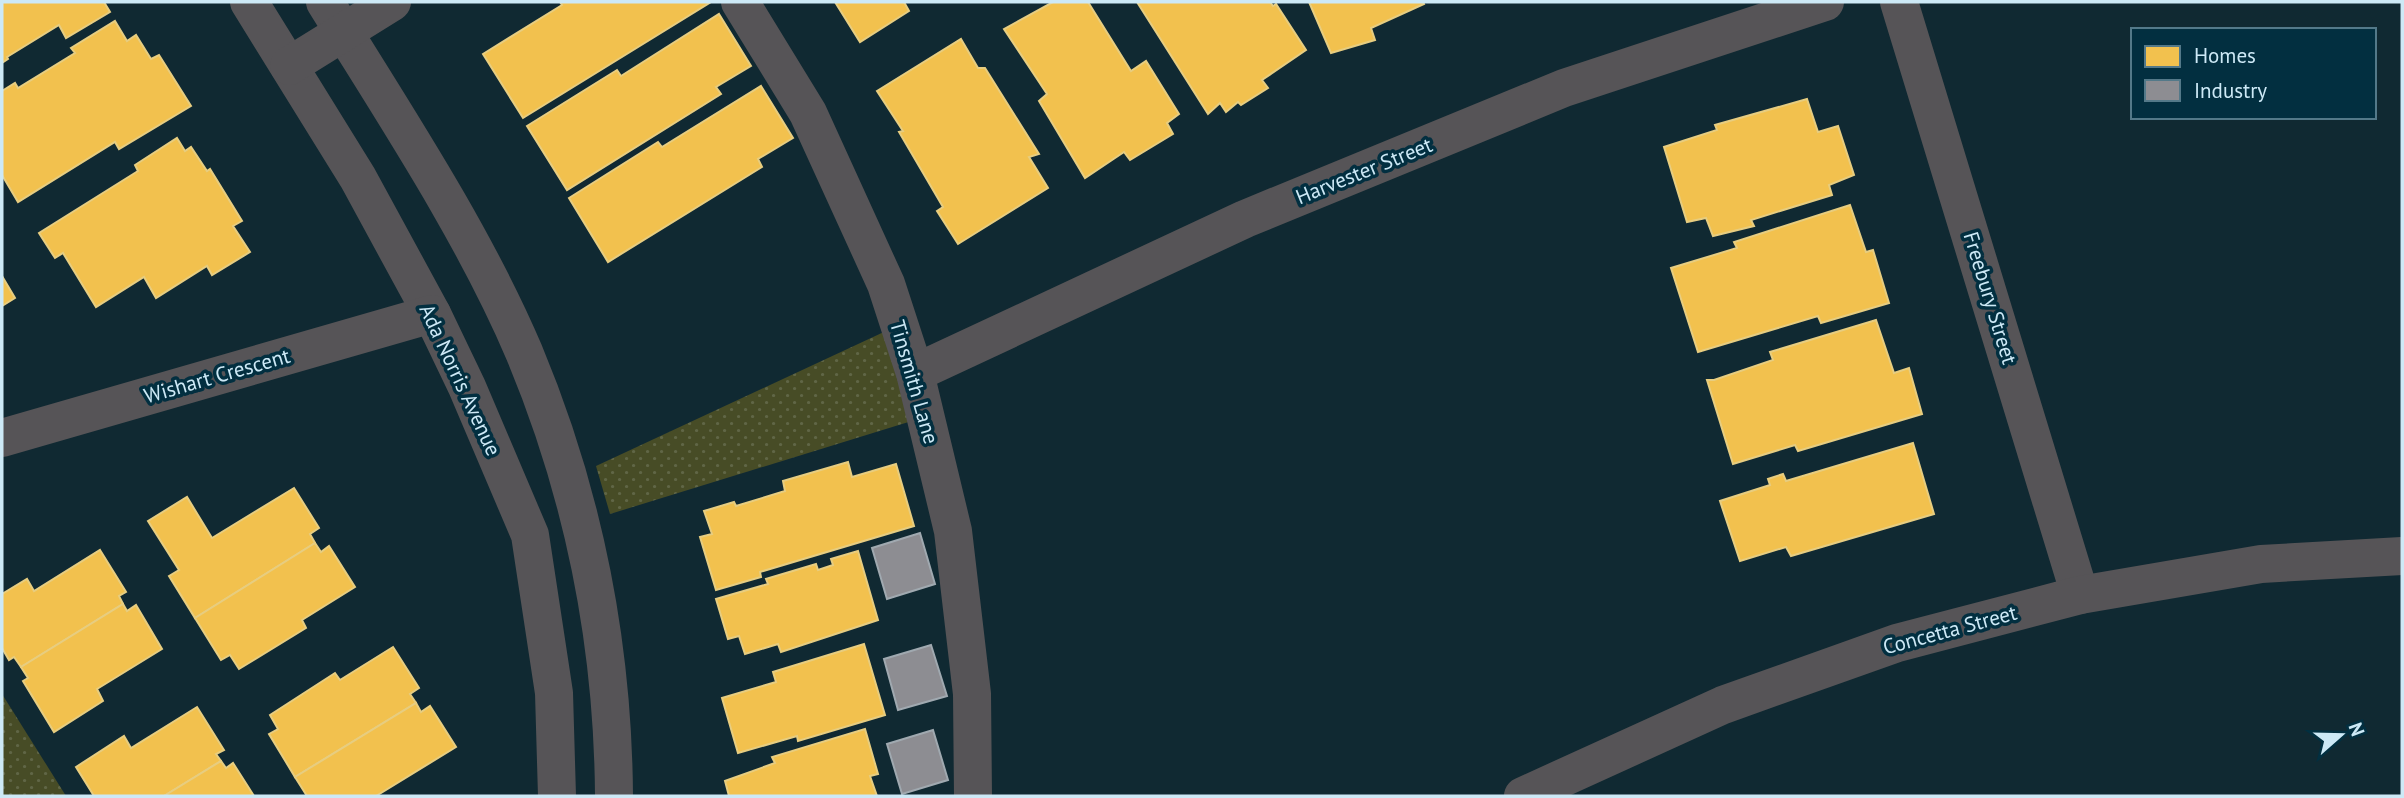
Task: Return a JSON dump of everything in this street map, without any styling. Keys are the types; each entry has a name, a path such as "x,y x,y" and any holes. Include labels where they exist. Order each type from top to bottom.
{"street":[{"name":"Ada Norris Avenue","path":"249,2 358,178 432,314 467,387 530,535 554,693 557,796"},
{"path":"289,66 334,17 392,2"},
{"name":"Tinsmith Lane","path":"740,2 808,113 886,285 915,373 953,531 972,694 973,796"},
{"name":"Harvester Street","path":"915,373 1245,219 1564,88 1825,2"},
{"name":"Freebury Street","path":"1899,2 2080,595"},
{"path":"334,17 412,143 492,287 524,352 569,476 603,630 614,796"},
{"name":"Wishart Crescent","path":"2,438 432,314"},
{"name":"Concetta Street","path":"1523,796 1723,705 1897,643 2080,595 2261,564 2402,556"}],"green space":[{"path":"886,331 915,420 610,514 596,466"},
{"path":"2,694 66,796 2,796"}],"building: Homes":[{"path":"2,2 104,2 110,12 66,38 59,25 7,57 2,63"},
{"path":"560,2 711,2 523,118 483,54 562,5"},
{"path":"835,2 904,2 909,11 860,42"},
{"path":"1053,2 1088,2 1131,71 1146,61 1179,114 1167,123 1173,134 1130,160 1124,152 1085,178 1039,101 1047,94 1004,29"},
{"path":"1137,2 1270,2 1273,6 1276,4 1306,50 1262,80 1268,88 1241,105 1238,102 1226,112 1220,103 1208,114"},
{"path":"1309,2 1424,4 1371,28 1375,40 1331,53"},
{"path":"719,14 751,66 716,87 721,94 567,190 527,126 617,70 621,76"},
{"path":"115,21 127,41 136,35 151,59 159,55 191,106 119,149 115,142 18,202 2,175 2,91 15,83 18,88 75,53 71,48"},
{"path":"961,39 978,68 985,68 1039,154 1029,157 1048,188 958,244 937,211 943,207 899,132 903,131 877,91"},
{"path":"761,86 793,138 758,159 762,167 608,262 569,198 658,142 662,147"},
{"path":"1807,99 1818,132 1838,126 1854,175 1829,185 1832,195 1751,220 1754,226 1713,236 1706,218 1687,222 1664,147 1717,130 1715,125"},
{"path":"177,138 185,151 191,147 207,171 210,169 242,221 233,226 250,252 212,275 207,266 156,298 144,277 96,307 63,253 55,258 39,233 138,171 135,165"},
{"path":"1850,205 1866,252 1873,250 1889,303 1821,323 1818,316 1698,352 1671,268 1737,248 1734,242"},
{"path":"2,276 15,298 2,306"},
{"path":"1876,320 1894,373 1909,368 1922,414 1798,451 1795,445 1733,464 1707,380 1773,360 1770,352"},
{"path":"1913,443 1934,514 1791,556 1786,547 1740,561 1720,501 1770,485 1768,479 1783,474 1786,481"},
{"path":"848,462 852,477 896,464 914,526 760,572 761,577 716,590 700,537 712,534 704,511 734,502 736,506 785,491 783,481"},
{"path":"294,488 319,528 310,534 315,543 195,618 169,576 179,570 148,521 187,497 212,538"},
{"path":"315,543 321,552 329,546 355,587 302,620 306,628 239,669 230,655 221,660 195,618"},
{"path":"100,550 126,592 119,596 123,604 21,667 14,657 9,660 2,648 2,594 27,579 34,591"},
{"path":"858,551 878,620 781,652 778,644 745,654 739,636 728,639 716,599 768,584 766,579 816,564 818,570 833,565 831,559"},
{"path":"123,604 127,611 136,605 162,649 97,689 103,701 54,732 23,681 28,678 21,667"},
{"path":"864,644 885,715 798,741 797,736 738,753 722,698 776,682 773,672"},
{"path":"393,647 419,688 410,694 416,703 295,777 269,734 278,729 270,715 335,673 340,680"},
{"path":"416,703 421,712 430,706 456,747 376,796 307,796 295,777"},
{"path":"197,707 224,750 216,754 221,761 164,796 94,796 76,767 124,736 131,748"},
{"path":"865,729 878,774 870,776 877,796 729,796 725,781 775,763 772,757"},
{"path":"221,761 226,768 233,763 254,796 164,796"}],"building: Industry":[{"path":"920,533 935,584 887,599 872,548"},
{"path":"931,645 947,696 898,710 884,659"},
{"path":"933,730 948,780 902,794 887,744"}]}
